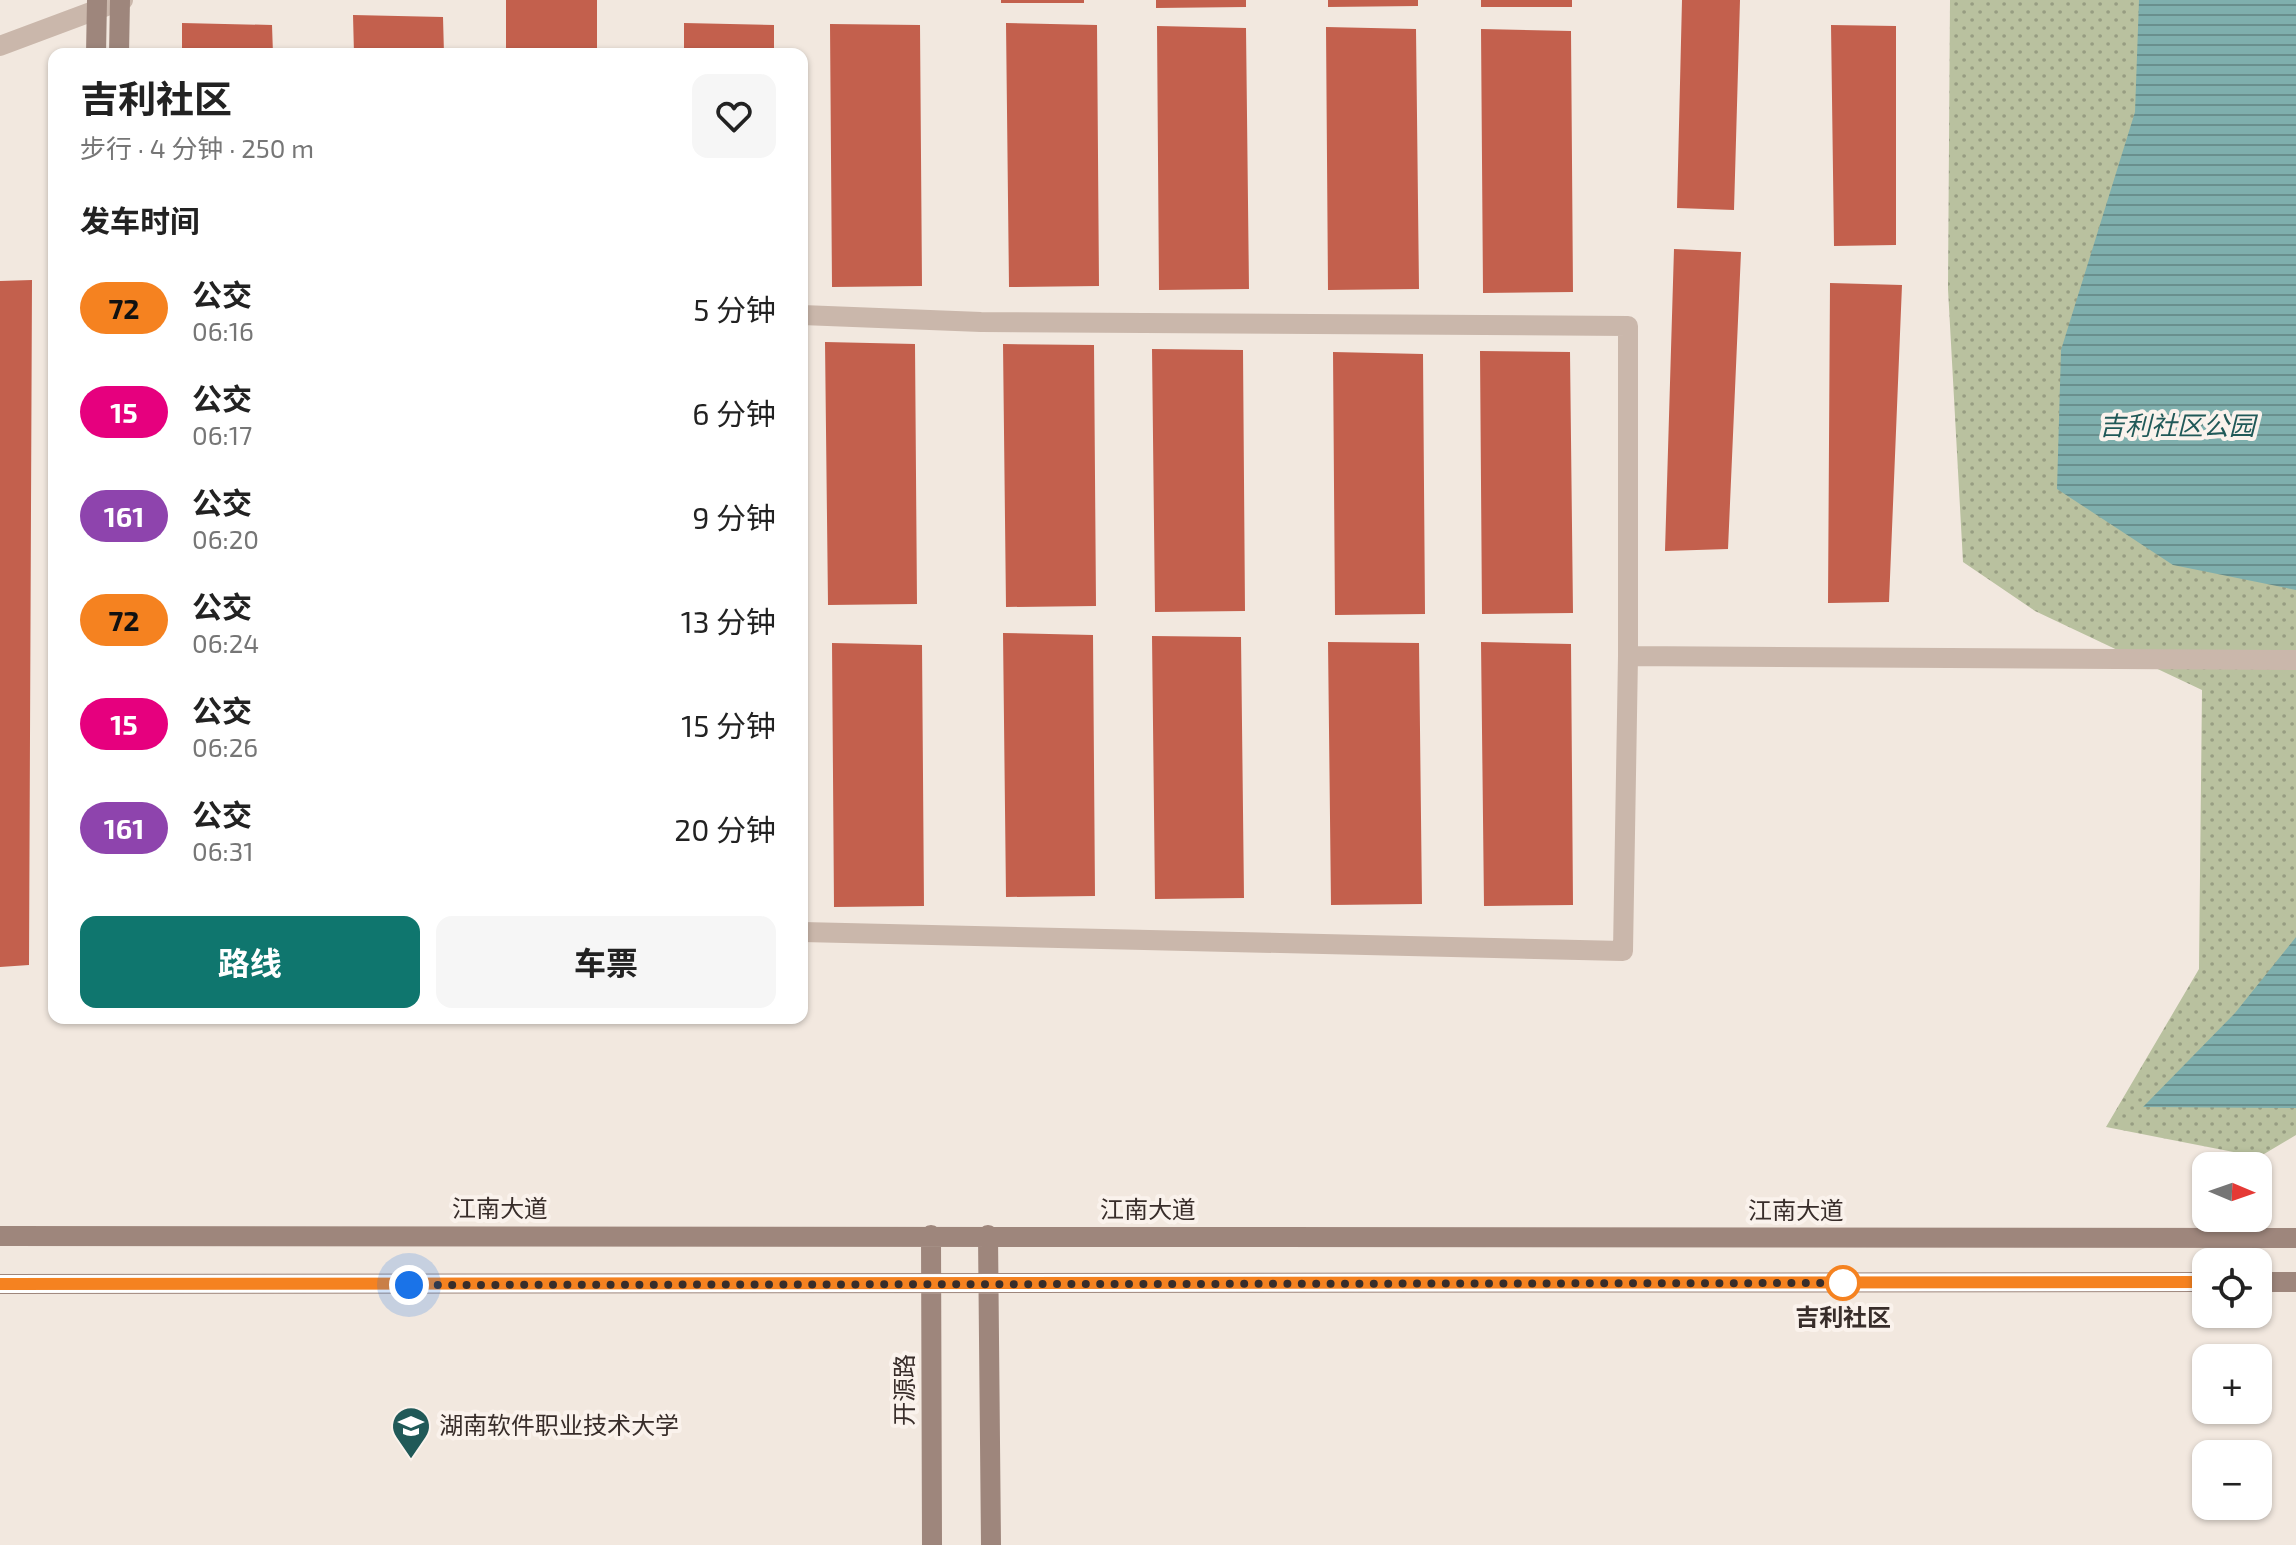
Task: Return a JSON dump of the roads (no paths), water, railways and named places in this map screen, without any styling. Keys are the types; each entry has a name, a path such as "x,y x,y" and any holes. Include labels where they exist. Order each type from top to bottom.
{"main road":[{"path":"119,48 121,0"},
{"path":"96,48 97,5"},
{"name":"开源路","path":"931,1235 932,1545"},
{"path":"988,1235 991,1545"},
{"name":"江南大道","path":"0,1236 2296,1238"},
{"path":"0,1284 2192,1282"},
{"path":"2272,1282 2296,1282"}],"street":[{"path":"0,46 97,5 121,0"},
{"path":"808,315 981,322 1628,326 1628,656 1623,951 808,932"},
{"path":"1628,656 2296,660"}],"water":[{"name":"吉利社区公园","path":"2139,0 2296,0 2296,590 2173,565 2057,489 2061,350 2135,112"},
{"path":"2296,937 2296,1108 2143,1107 2235,1013"}],"place":[{"name":"吉利社区","path":"1843,1283"},
{"name":"湖南软件职业技术大学","path":"411,1460"}]}
